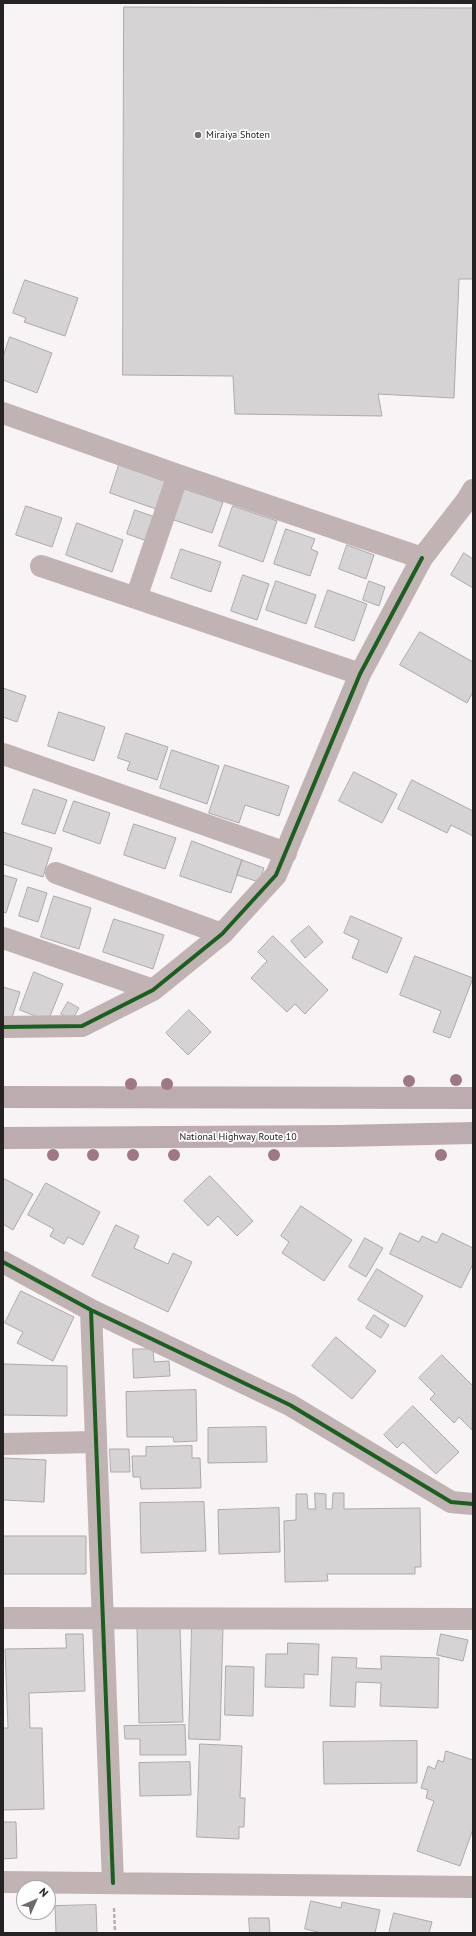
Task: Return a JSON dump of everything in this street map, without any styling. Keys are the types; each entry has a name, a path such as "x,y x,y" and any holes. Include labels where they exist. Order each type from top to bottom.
{"highway":[{"path":"3,1097 473,1098"},
{"name":"National Highway Route 10","path":"3,1138 339,1136 473,1133"}],"street":[{"path":"3,413 178,475 422,558"},
{"path":"136,598 178,475"},
{"path":"3,1026 82,1026 153,990 222,934 276,875 360,674 422,558 471,498"},
{"path":"41,566 360,674"},
{"path":"3,754 286,853"},
{"path":"56,873 222,934"},
{"path":"3,938 153,990"},
{"path":"3,1262 91,1310 290,1405 451,1502 473,1504"},
{"path":"91,1310 113,1883"},
{"path":"3,1444 96,1442"},
{"path":"3,1618 102,1617 473,1619"},
{"path":"3,1882 473,1887"}],"building":[{"path":"124,7 473,8 473,279 459,279 454,398 378,394 382,416 235,414 233,376 123,375"},
{"path":"25,280 78,298 65,336 24,322 26,318 13,313"},
{"path":"10,337 52,353 37,393 3,380 3,357"},
{"path":"119,465 165,481 156,509 110,493"},
{"path":"184,489 223,502 212,533 174,520"},
{"path":"26,506 62,518 52,547 16,535"},
{"path":"233,506 277,521 263,562 219,546"},
{"path":"135,510 155,517 147,541 127,534"},
{"path":"77,523 123,540 112,572 66,555"},
{"path":"286,529 315,539 311,549 318,552 310,576 274,564"},
{"path":"347,545 374,555 366,579 339,569"},
{"path":"181,549 221,562 211,592 171,578"},
{"path":"464,553 473,559 473,588 451,575"},
{"path":"243,575 269,584 257,620 231,611"},
{"path":"276,581 316,595 306,624 266,610"},
{"path":"369,581 385,587 379,606 363,600"},
{"path":"328,590 367,604 354,641 315,627"},
{"path":"420,632 473,662 473,692 467,703 400,665"},
{"path":"3,688 26,696 17,722 3,717"},
{"path":"59,712 105,727 94,761 48,746"},
{"path":"126,733 168,747 157,780 127,770 130,762 118,758"},
{"path":"172,750 219,766 207,804 160,788"},
{"path":"225,765 289,786 279,816 245,805 239,823 209,813"},
{"path":"354,772 397,794 382,823 339,801"},
{"path":"412,780 473,811 473,836 451,825 447,833 398,809"},
{"path":"34,789 67,800 55,834 22,824"},
{"path":"74,801 110,813 100,844 63,831"},
{"path":"134,824 176,838 165,869 124,855"},
{"path":"3,832 52,848 43,877 3,864"},
{"path":"192,841 242,860 231,893 180,876"},
{"path":"242,860 264,868 259,882 237,875"},
{"path":"3,875 17,879 6,913 3,912"},
{"path":"28,887 47,893 38,922 19,916"},
{"path":"54,896 91,908 79,949 41,937"},
{"path":"351,916 402,938 387,973 352,958 359,940 344,933"},
{"path":"114,919 164,935 153,969 103,952"},
{"path":"309,926 323,942 305,958 291,941"},
{"path":"273,936 328,990 305,1014 295,1004 287,1012 251,978 267,961 258,952"},
{"path":"415,956 473,978 450,1038 433,1032 441,1011 400,995"},
{"path":"34,972 63,984 48,1021 20,1010"},
{"path":"3,987 20,992 11,1021 3,1019"},
{"path":"68,1002 79,1008 72,1020 61,1014"},
{"path":"189,1010 211,1032 188,1055 166,1033"},
{"path":"210,1176 253,1221 237,1236 218,1216 208,1226 184,1201"},
{"path":"3,1178 33,1194 13,1230 3,1224"},
{"path":"46,1183 100,1212 83,1245 68,1237 64,1244 50,1236 54,1229 28,1215"},
{"path":"301,1206 352,1240 324,1281 282,1253 289,1242 281,1236"},
{"path":"116,1225 139,1236 134,1248 168,1264 173,1253 192,1262 168,1312 92,1276"},
{"path":"400,1233 419,1242 422,1236 437,1243 442,1233 473,1248 473,1264 461,1288 390,1254"},
{"path":"365,1238 383,1248 366,1277 349,1267"},
{"path":"377,1269 423,1296 405,1327 358,1300"},
{"path":"21,1291 74,1317 53,1361 17,1343 23,1332 5,1323"},
{"path":"374,1315 389,1325 381,1338 366,1328"},
{"path":"336,1337 376,1371 352,1399 312,1366"},
{"path":"133,1349 153,1349 154,1362 169,1361 170,1376 134,1378"},
{"path":"442,1355 473,1386 472,1430 459,1417 454,1423 430,1399 435,1394 419,1378"},
{"path":"4,1364 67,1366 67,1416 4,1415"},
{"path":"196,1390 197,1441 174,1442 173,1437 127,1437 126,1392"},
{"path":"413,1406 459,1452 436,1474 403,1442 397,1448 384,1435"},
{"path":"266,1427 267,1462 208,1463 208,1428"},
{"path":"192,1446 192,1458 200,1458 201,1488 141,1489 140,1477 133,1477 132,1456 146,1456 146,1447"},
{"path":"110,1449 129,1449 130,1472 111,1472"},
{"path":"3,1458 46,1460 44,1502 3,1500"},
{"path":"315,1493 326,1494 326,1509 332,1509 333,1493 344,1493 344,1509 420,1508 421,1567 415,1567 415,1574 327,1574 328,1581 285,1582 284,1521 296,1520 296,1494 307,1494 308,1509 315,1509"},
{"path":"204,1502 206,1551 141,1553 140,1503"},
{"path":"279,1508 280,1552 219,1554 218,1510"},
{"path":"3,1536 86,1536 86,1574 3,1574"},
{"path":"192,1626 223,1627 220,1740 189,1739"},
{"path":"180,1627 183,1722 139,1723 137,1628"},
{"path":"66,1634 83,1634 85,1691 29,1693 30,1728 42,1728 44,1809 3,1810 3,1728 8,1728 5,1649 66,1648"},
{"path":"441,1634 468,1640 463,1661 437,1655"},
{"path":"288,1643 319,1644 318,1675 304,1674 304,1688 265,1687 266,1654 287,1654"},
{"path":"381,1656 439,1658 438,1708 380,1706 381,1683 356,1682 355,1707 330,1706 332,1657 357,1658 356,1668 381,1669"},
{"path":"226,1666 254,1667 253,1716 225,1715"},
{"path":"185,1725 186,1755 140,1755 140,1739 125,1739 124,1726"},
{"path":"417,1741 417,1783 324,1784 323,1742"},
{"path":"200,1744 242,1746 240,1798 245,1798 244,1827 239,1827 239,1839 197,1837"},
{"path":"446,1751 473,1760 473,1829 460,1866 417,1851 434,1801 426,1798 428,1790 421,1788 428,1766 435,1769 438,1760 443,1762"},
{"path":"190,1762 191,1795 140,1796 139,1763"},
{"path":"3,1822 16,1822 17,1858 3,1859"},
{"path":"311,1901 341,1908 342,1902 380,1910 375,1933 322,1933 305,1929"},
{"path":"96,1905 97,1933 56,1933 56,1906"},
{"path":"394,1913 432,1922 429,1933 389,1933"},
{"path":"249,1918 269,1918 270,1933 250,1933"}],"cycle path":[{"path":"3,1027 82,1026 153,990 222,934 276,875 360,674 422,558"},
{"path":"3,1262 91,1310 290,1405 451,1502 473,1504"},
{"path":"91,1310 113,1883"}],"place":[{"name":"Miraiya Shoten","path":"198,135"}]}
